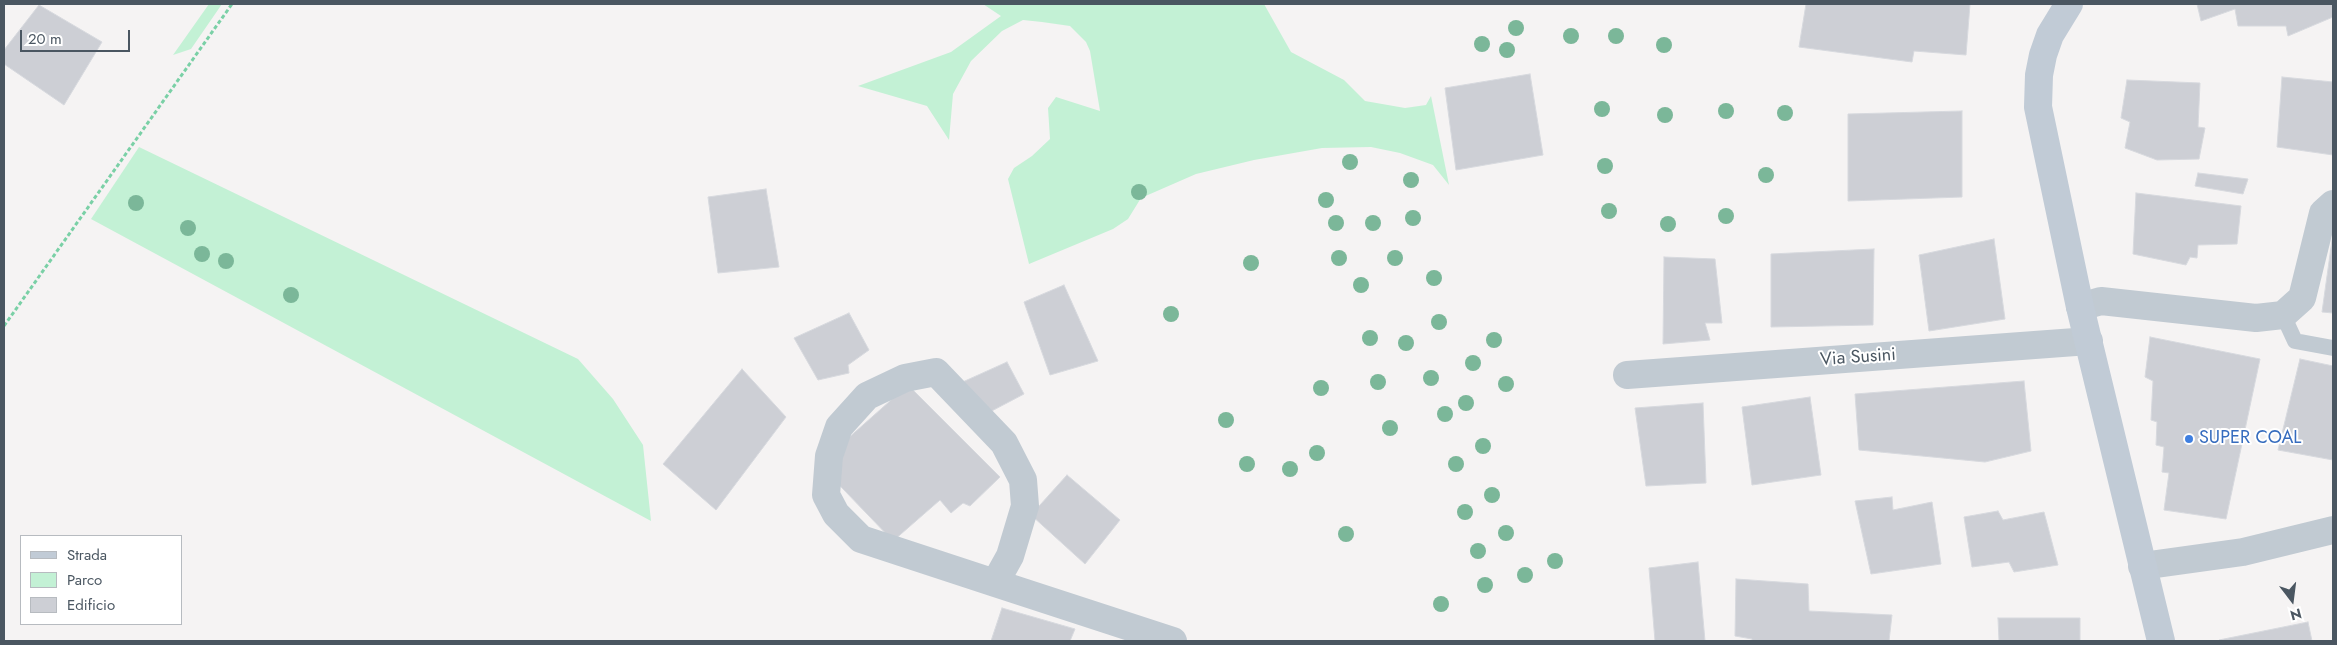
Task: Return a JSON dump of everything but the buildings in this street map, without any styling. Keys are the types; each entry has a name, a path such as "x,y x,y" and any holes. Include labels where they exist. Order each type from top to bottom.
{"street":[{"path":"2069,4 2050,35 2043,54 2039,75 2038,102 2080,306 2160,641"},
{"path":"2080,306 2101,301 2256,318 2283,315 2302,298 2323,213 2333,204"},
{"name":"Via Susini","path":"1627,375 2088,340"},
{"path":"994,583 1010,556 1025,506 1023,480 1004,443 936,372 905,378 867,396 838,427 828,456 826,495 836,514 861,539 994,583 1173,641"},
{"path":"2142,566 2242,552 2333,530"}],"lane":[{"path":"2283,315 2295,341 2333,348"}],"path":[{"path":"4,326 232,4"}],"green space":[{"path":"209,4 222,4 191,49 173,55"},
{"path":"983,4 1264,4 1291,52 1344,80 1365,101 1405,108 1426,105 1431,96 1449,185 1433,165 1400,153 1371,147 1322,148 1254,160 1196,174 1141,198 1128,219 1113,229 1029,264 1008,179 1014,168 1032,156 1050,139 1048,108 1056,97 1100,111 1090,51 1086,42 1070,26 1042,22 1023,20 1002,31 971,61 953,94 949,140 927,106 858,86 951,52 1001,16"},
{"path":"139,147 578,359 613,399 643,445 651,521 91,219"}],"place":[{"name":"SUPER COAL","path":"2189,439"}]}
